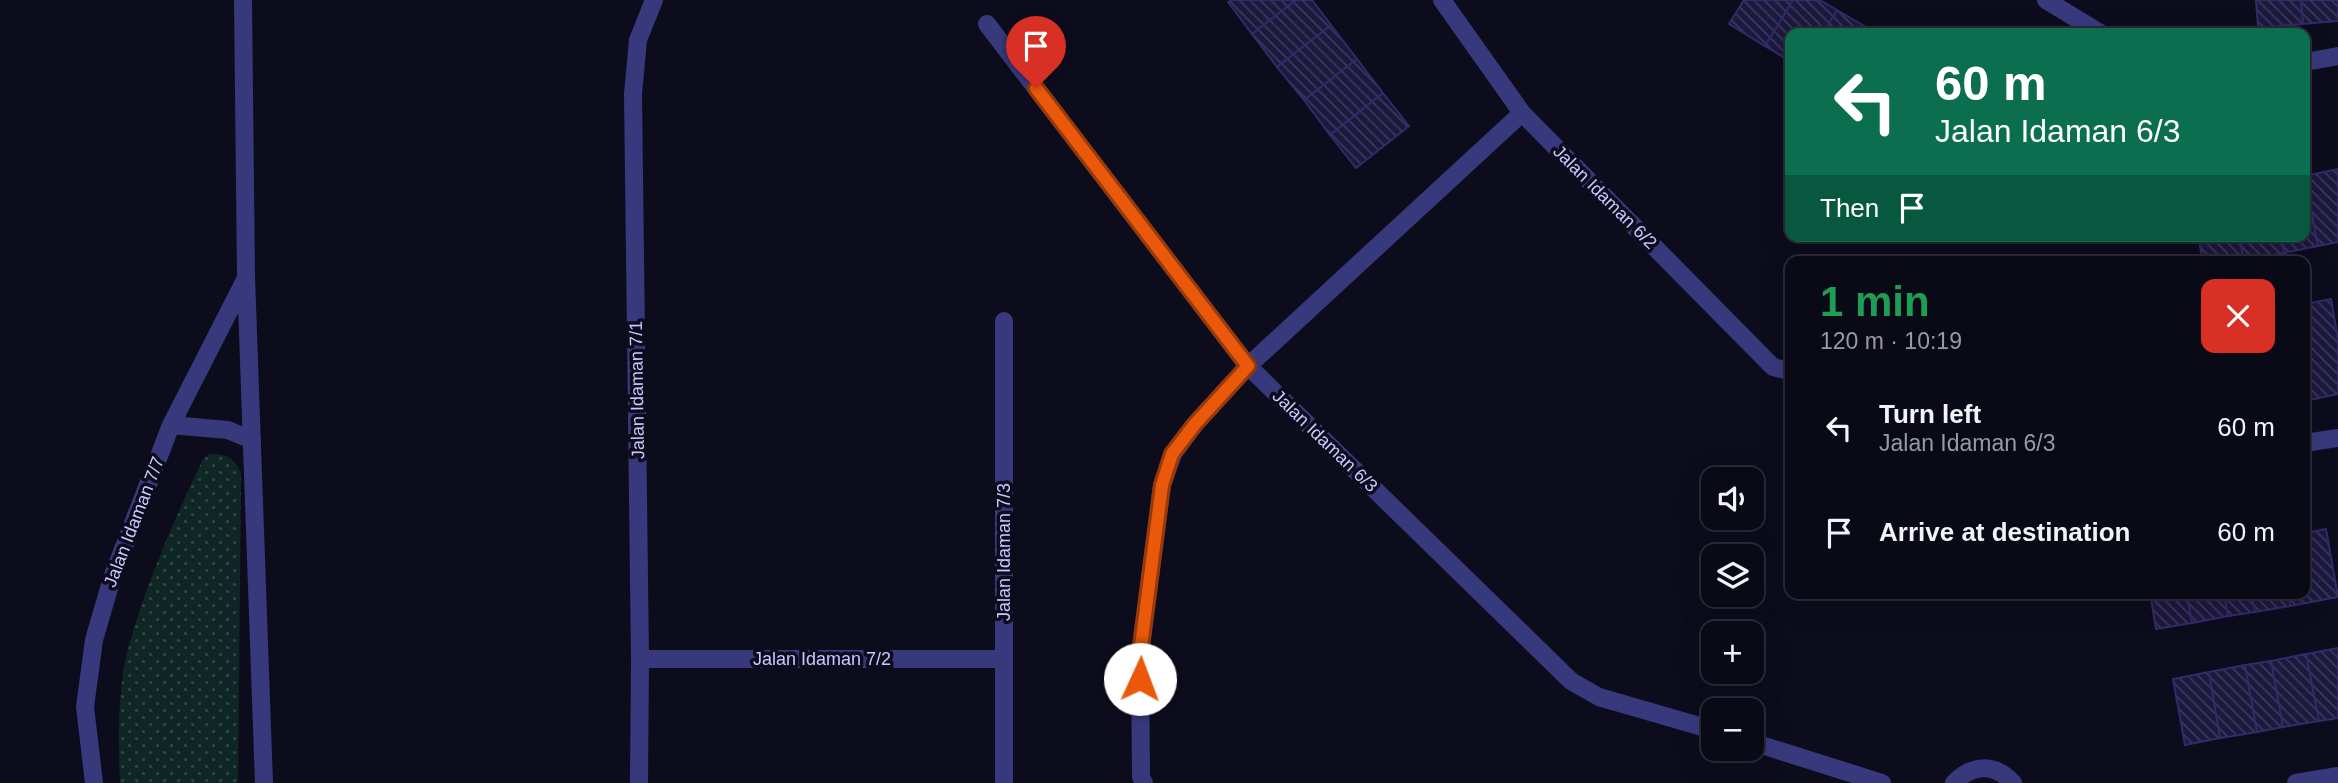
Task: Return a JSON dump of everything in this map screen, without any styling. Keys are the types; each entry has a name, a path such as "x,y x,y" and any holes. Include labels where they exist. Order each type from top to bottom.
{"street":[{"name":"Jalan Idaman 7/7","path":"243,0 246,277 264,783"},
{"name":"Jalan Idaman 7/1","path":"639,783 633,94 638,40 646,14 654,0"},
{"name":"Jalan Idaman 6/2","path":"1442,0 1522,113 1773,367 1785,370"},
{"path":"2046,0 2092,28"},
{"name":"Jalan Idaman 6/3","path":"987,24 1248,366 1571,681 1599,697 1701,727"},
{"path":"2310,61 2338,56"},
{"path":"1144,783 1140,654 1162,485 1172,454 1195,424 1248,366 1522,113"},
{"name":"Jalan Idaman 7/7","path":"94,783 85,707 94,640 112,578 171,425 246,277"},
{"name":"Jalan Idaman 7/3","path":"1004,321 1004,783"},
{"path":"171,425 228,430 251,440"},
{"path":"2310,442 2338,438"},
{"name":"Jalan Idaman 7/2","path":"640,659 1004,659"},
{"path":"1764,746 1882,783"},
{"path":"1954,783 1963,774 1985,767 1997,770 2013,783"},
{"path":"2296,783 2338,776"}],"green space":[{"path":"210,454 230,458 241,473 238,783 120,783 121,697 128,649 143,600 171,529 203,459"}],"building":[{"path":"1296,0 1252,34 1228,2"},
{"path":"1296,0 1312,0 1331,25 1277,67 1252,34"},
{"path":"1744,0 1793,0 1765,46 1729,24"},
{"path":"1793,0 1820,0 1837,10 1826,28 1785,28 1785,58 1765,46"},
{"path":"2256,0 2301,0 2303,24 2258,28"},
{"path":"2301,0 2338,0 2338,21 2303,24"},
{"path":"1837,10 1867,28 1826,28"},
{"path":"1331,25 1357,59 1304,100 1277,67"},
{"path":"1357,59 1383,93 1330,135 1304,100"},
{"path":"1383,93 1409,126 1356,168 1330,135"},
{"path":"2338,169 2338,242 2318,246 2310,203 2310,175"},
{"path":"2310,206 2318,246 2284,253 2282,242 2310,242"},
{"path":"2199,242 2240,242 2243,256 2202,256"},
{"path":"2240,242 2282,242 2284,253 2243,256"},
{"path":"2331,299 2338,339 2338,394 2310,400 2310,303"},
{"path":"2326,529 2338,597 2290,606 2289,599 2310,599 2310,532"},
{"path":"2151,599 2188,599 2192,623 2156,629"},
{"path":"2188,599 2225,599 2228,616 2192,623"},
{"path":"2225,599 2252,599 2255,612 2228,616"},
{"path":"2252,599 2289,599 2290,606 2255,612"},
{"path":"2338,648 2338,718 2319,721 2306,654"},
{"path":"2306,654 2319,721 2283,727 2271,661"},
{"path":"2271,661 2283,727 2257,732 2245,665"},
{"path":"2245,665 2257,732 2220,738 2209,672"},
{"path":"2209,672 2220,738 2185,745 2173,679"}],"route":[{"path":"1036,88 1248,366 1195,424 1172,454 1162,485 1140,654 1140,679"}]}
